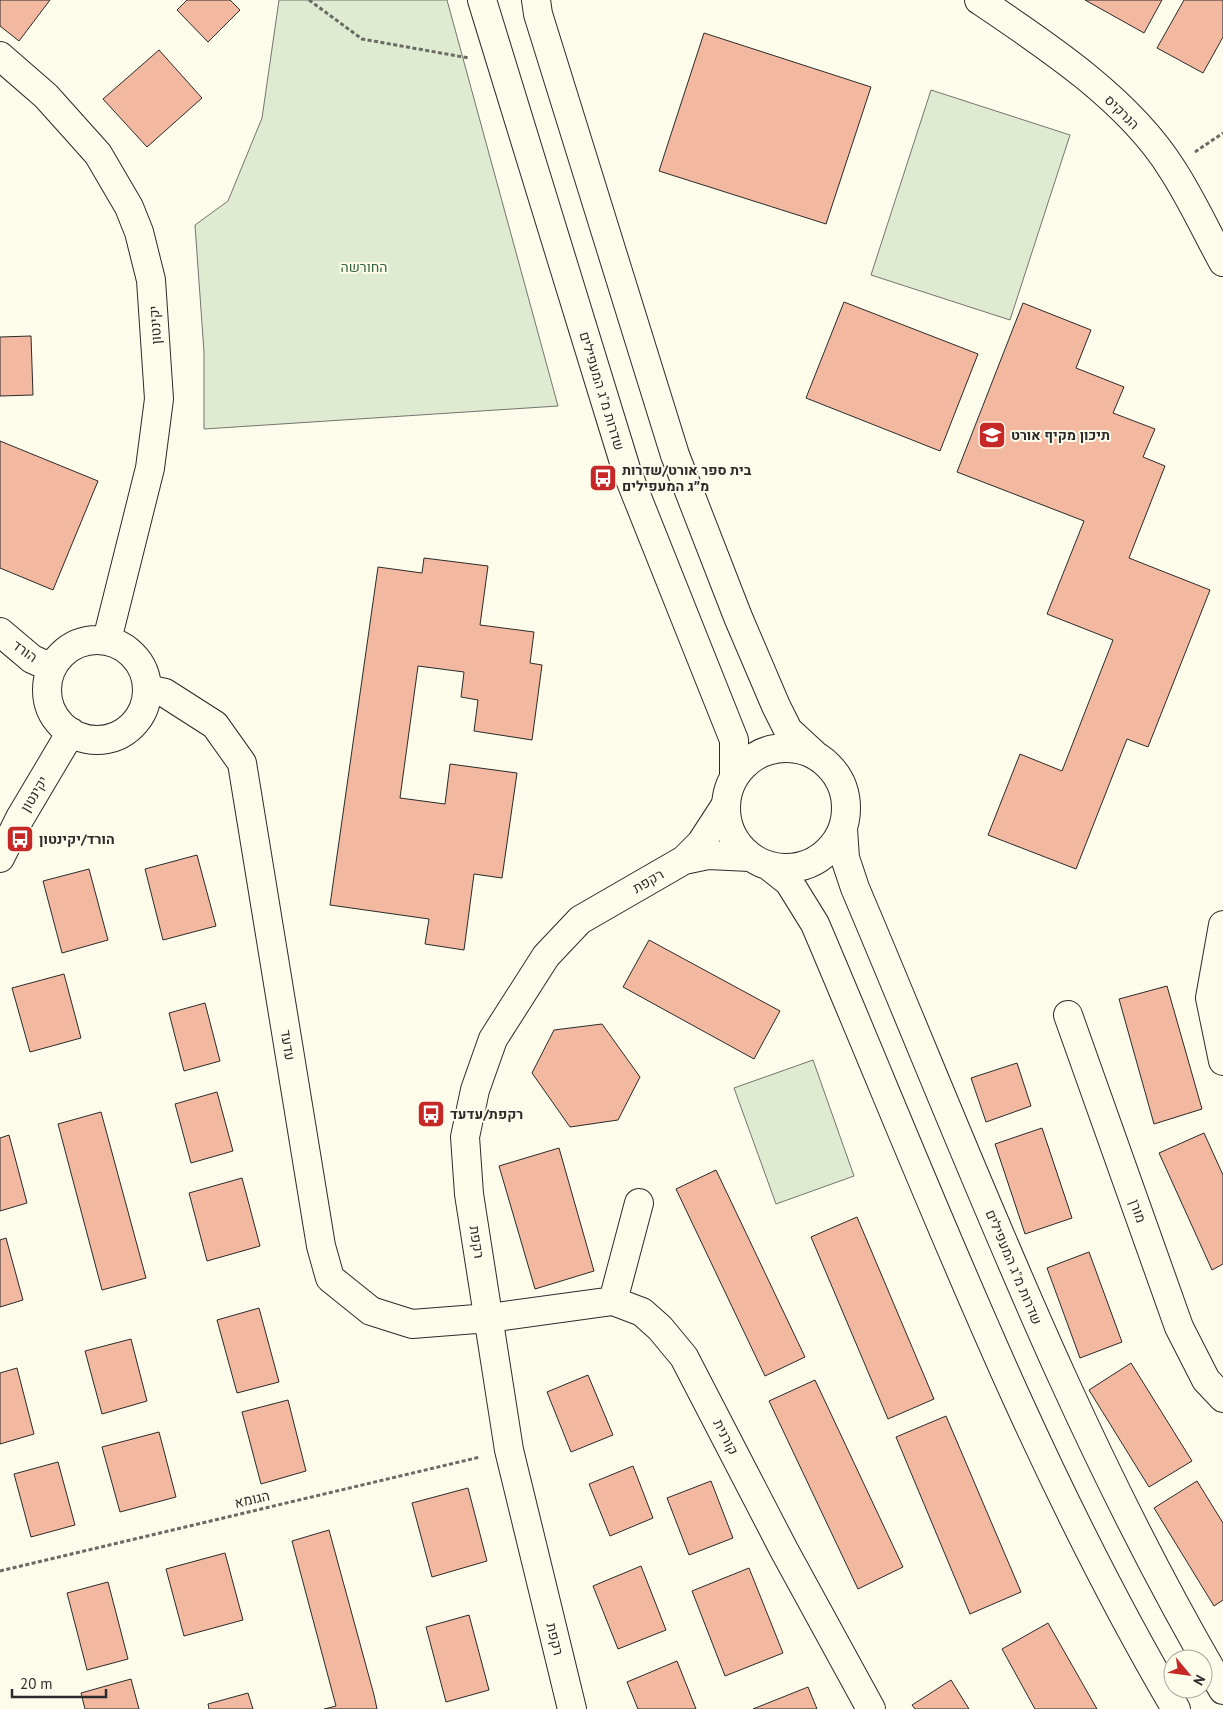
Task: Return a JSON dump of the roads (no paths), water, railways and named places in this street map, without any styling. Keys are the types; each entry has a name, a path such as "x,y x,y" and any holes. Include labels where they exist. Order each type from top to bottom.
{"street":[{"name":"שדרות מ\"ג המעפילים","path":"482,0 628,472 734,740 734,776"},
{"path":"536,0 538,14 675,456 738,617 776,706 788,730 828,765 838,778 844,794 846,812 842,829 834,844 821,857 806,865 788,869 760,862"},
{"name":"הנרקיס","path":"979,0 1078,69 1137,125 1171,168 1223,262"},
{"name":"יקינטון","path":"0,56 46,96 98,154 129,207 139,232 151,280 159,399 150,468 107,640"},
{"name":"הורד","path":"0,632 32,659 52,668"},
{"path":"107,640 120,644 131,652 145,676 146,702 141,715 132,726 122,733 96,740 71,732 54,715 49,704 48,680 52,668 59,657 81,642 107,640"},
{"name":"עדעד","path":"147,689 165,693 215,724 242,763 321,1246 330,1278 370,1311 412,1324 490,1318"},
{"name":"יקינטון","path":"0,858 20,818 71,732"},
{"path":"814,754 797,749 779,748 761,753 746,763 734,776 728,791 725,806 728,826 736,843 789,882 801,898 815,924 966,1285 1016,1396 1102,1576 1176,1709"},
{"name":"רקפת","path":"572,1709 509,1450 490,1318 469,1194 465,1137 475,1090 493,1039 546,956 580,920 684,860 702,843 725,806"},
{"name":"שדרות מ\"ג המעפילים","path":"842,829 845,858 855,888 1016,1274 1146,1553 1223,1690"},
{"name":"רקפת","path":"684,860 708,855 760,862"},
{"path":"1223,925 1210,998 1223,1061"},
{"name":"מורן","path":"1068,1015 1180,1327 1206,1380 1223,1398"},
{"path":"613,1301 639,1203"},
{"name":"קורנית","path":"490,1318 613,1301 642,1312 660,1328 684,1357 784,1550 871,1709"}],"place":[{"name":"תיכון מקיף אורט","path":"992,435"},
{"name":"בית ספר אורט/שדרות מ״ג המעפילים","path":"603,478"},
{"name":"הורד/יקינטון","path":"20,839"},
{"name":"רקפת/עדעד","path":"431,1114"}],"park label":[{"name":"החורשה","path":"364,267"}]}
